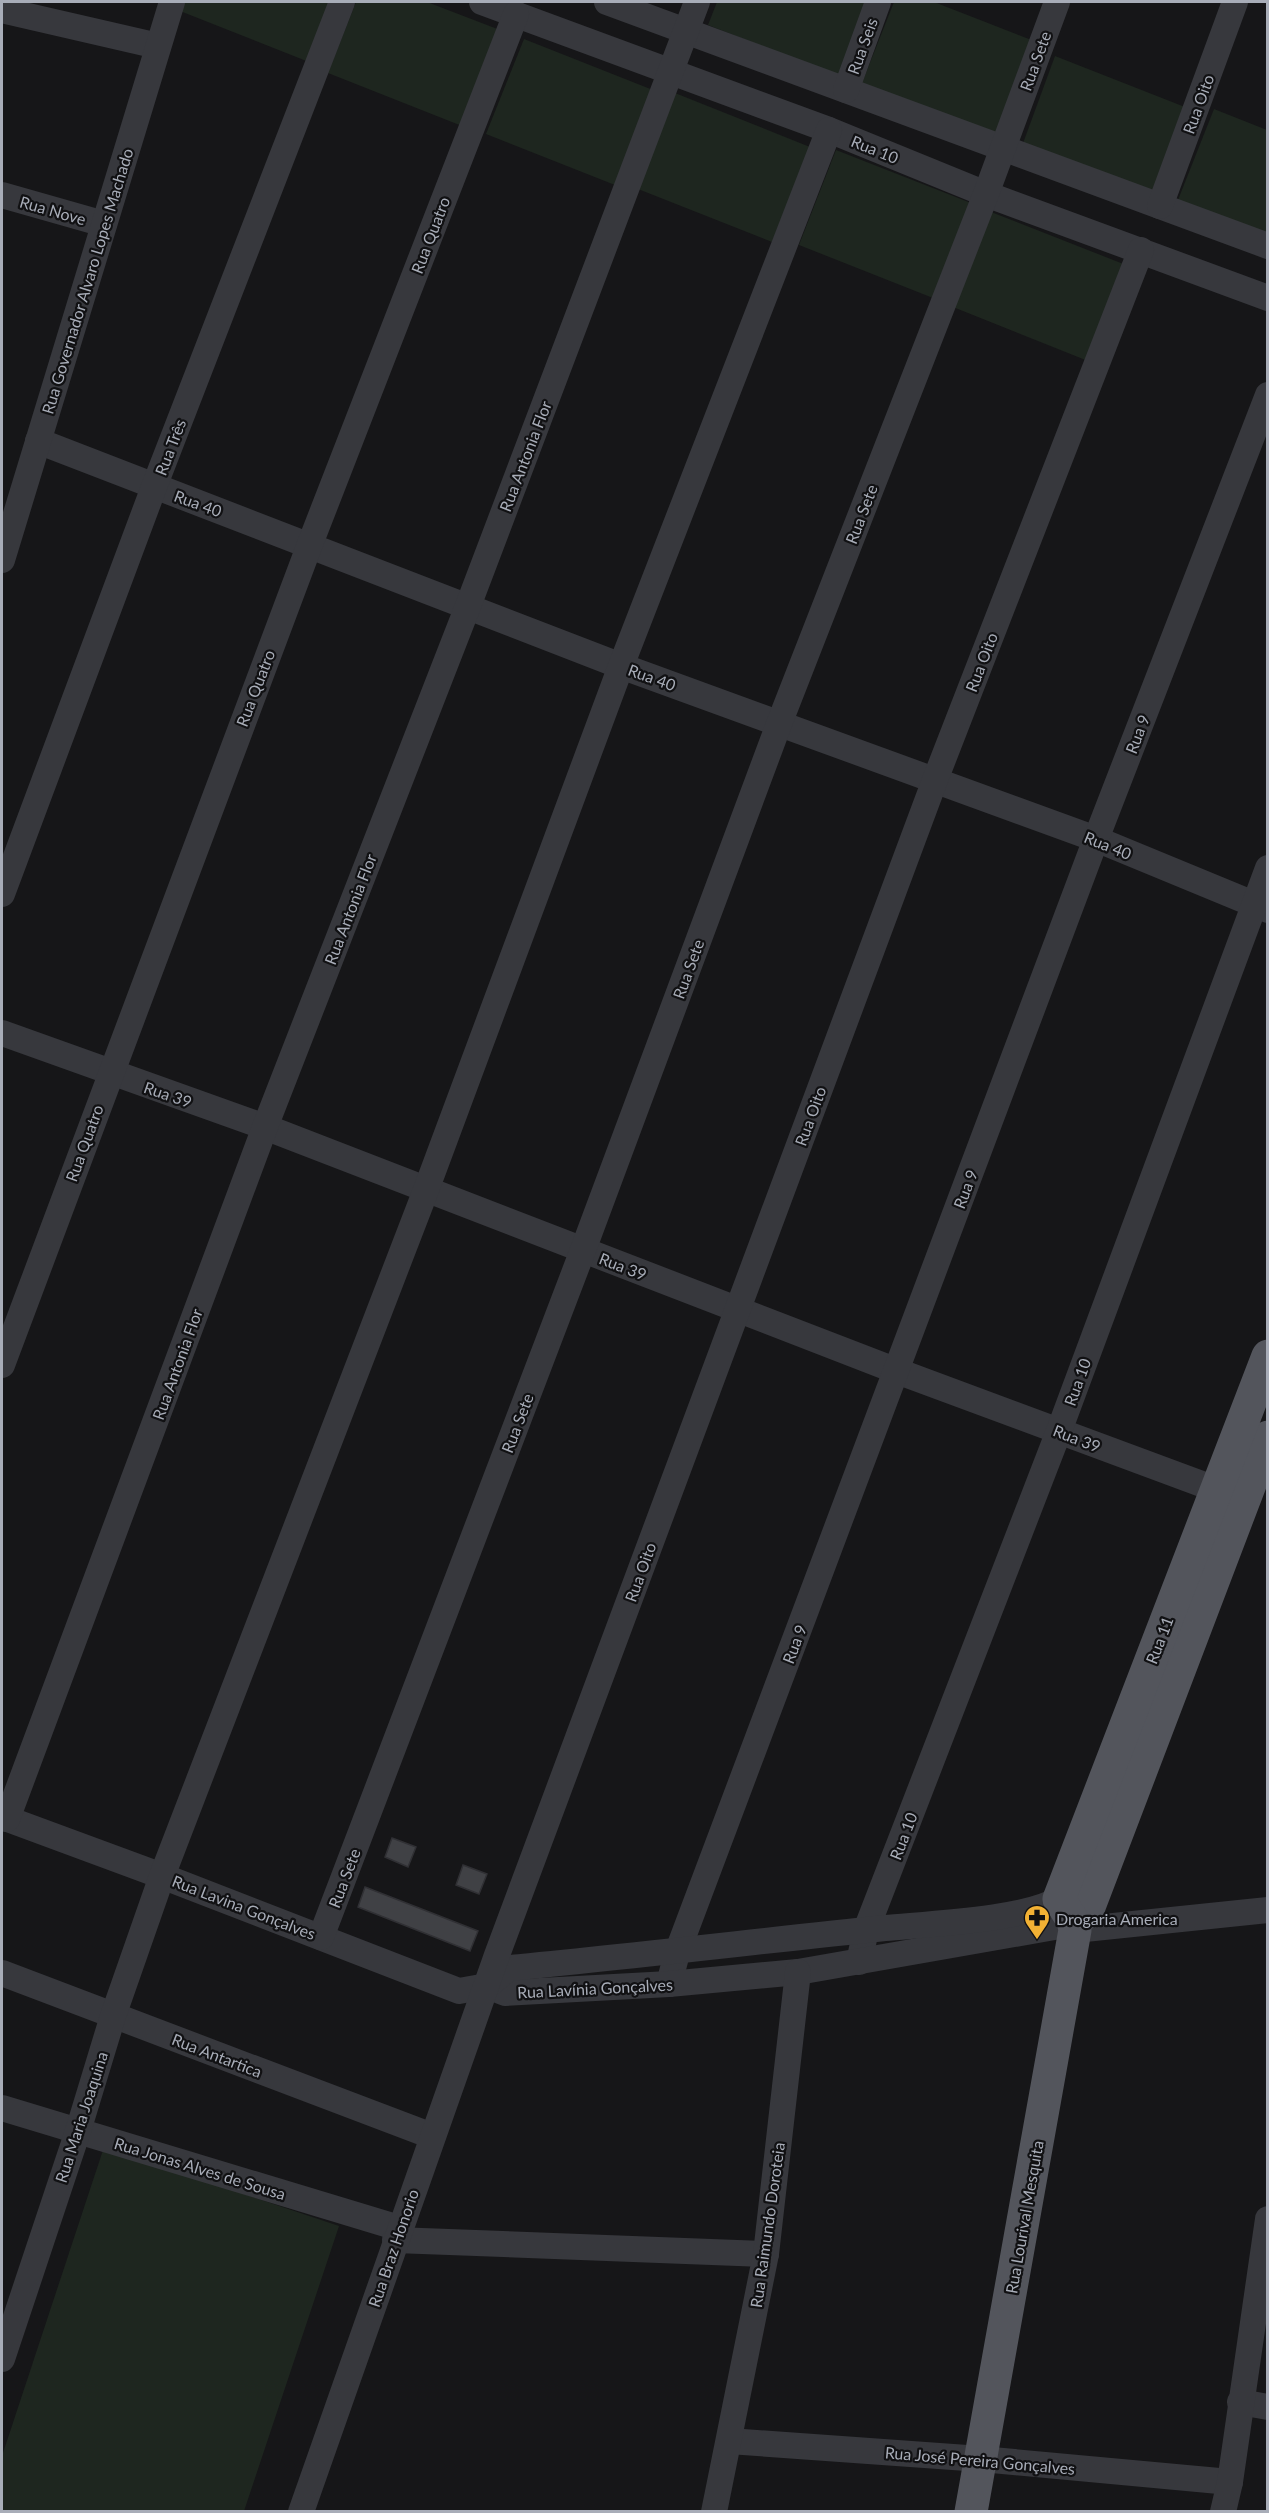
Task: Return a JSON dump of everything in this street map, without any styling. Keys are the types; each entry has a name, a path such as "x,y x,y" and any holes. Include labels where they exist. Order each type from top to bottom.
{"main road":[{"name":"Rua 11","path":"1075,1912 1230,1495 1268,1356"},
{"name":"Rua 11","path":"1230,1495 1268,1437"},
{"name":"Rua Lourival Mesquita","path":"971,2511 1075,1912"}],"street":[{"name":"Rua Governador Alvaro Lopes Machado","path":"2,560 172,2"},
{"name":"Rua Três","path":"2,894 154,487 342,2"},
{"name":"Rua 10","path":"482,2 829,130 986,194 1268,298"},
{"path":"607,2 1268,246"},
{"name":"Rua Antonia Flor","path":"4,1818 265,1127 468,606 697,2"},
{"name":"Rua Seis","path":"846,90 878,2"},
{"name":"Rua Sete","path":"321,1936 583,1250 779,724 986,194 1057,2"},
{"name":"Rua Oito","path":"1160,206 1235,2"},
{"path":"2,10 158,46"},
{"name":"Rua Quatro","path":"2,1365 109,1073 310,544 516,14"},
{"name":"Rua Maria Joaquina","path":"2,2359 78,2131 113,2016 162,1876 426,1190 621,666 829,130"},
{"name":"Rua Nove","path":"2,195 104,224"},
{"name":"Rua Oito","path":"488,1986 505,1933 935,780 1141,250"},
{"name":"Rua 9","path":"669,1984 677,1953 1096,839 1268,395"},
{"name":"Rua 40","path":"38,441 154,487 310,544 621,666 1096,839 1261,907"},
{"name":"Rua 10","path":"859,1962 866,1930 1261,907 1268,868"},
{"name":"Rua 39","path":"2,1033 265,1127 897,1371 1230,1495"},
{"name":"Rua Lavina Gonçalves","path":"4,1818 321,1936 459,1991 488,1986"},
{"name":"Rua Lavínia Gonçalves","path":"1075,1912 1060,1926 798,1972 669,1984 505,1993 488,1986 509,1968 677,1953 1024,1911 1050,1904 1075,1912 1268,1910"},
{"name":"Rua Raimundo Doroteia","path":"714,2511 766,2254 798,1972"},
{"name":"Rua Antartica","path":"2,1973 432,2136"},
{"name":"Rua Braz Honorio","path":"301,2511 397,2234 488,1986"},
{"name":"Rua Jonas Alves de Sousa","path":"2,2108 397,2234 766,2254"},
{"path":"1223,2511 1230,2482 1268,2219"},
{"path":"1240,2402 1268,2407"},
{"name":"Rua José Pereira Gonçalves","path":"729,2441 981,2459 1230,2482"}],"shaded area":[{"path":"183,2 339,2 314,64 180,11"},
{"path":"356,2 427,2 500,30 462,126 328,73"},
{"path":"717,2 873,2 843,78 708,25"},
{"path":"894,2 934,2 1034,41 996,136 862,83"},
{"path":"524,39 658,92 620,187 486,134"},
{"path":"1055,56 1190,109 1155,197 1022,146"},
{"path":"675,93 810,147 772,242 638,189"},
{"path":"1214,109 1267,130 1267,241 1176,205"},
{"path":"836,150 971,203 933,298 799,245"},
{"path":"991,212 1126,265 1088,361 953,307"},
{"path":"104,2147 339,2226 244,2511 2,2512 2,2456"}],"building":[{"path":"392,1838 416,1847 408,1867 385,1857"},
{"path":"463,1865 487,1874 479,1894 456,1885"},
{"path":"365,1887 478,1931 470,1951 358,1907"}],"place":[{"name":"Drogaria America","path":"1037,1941"}]}
